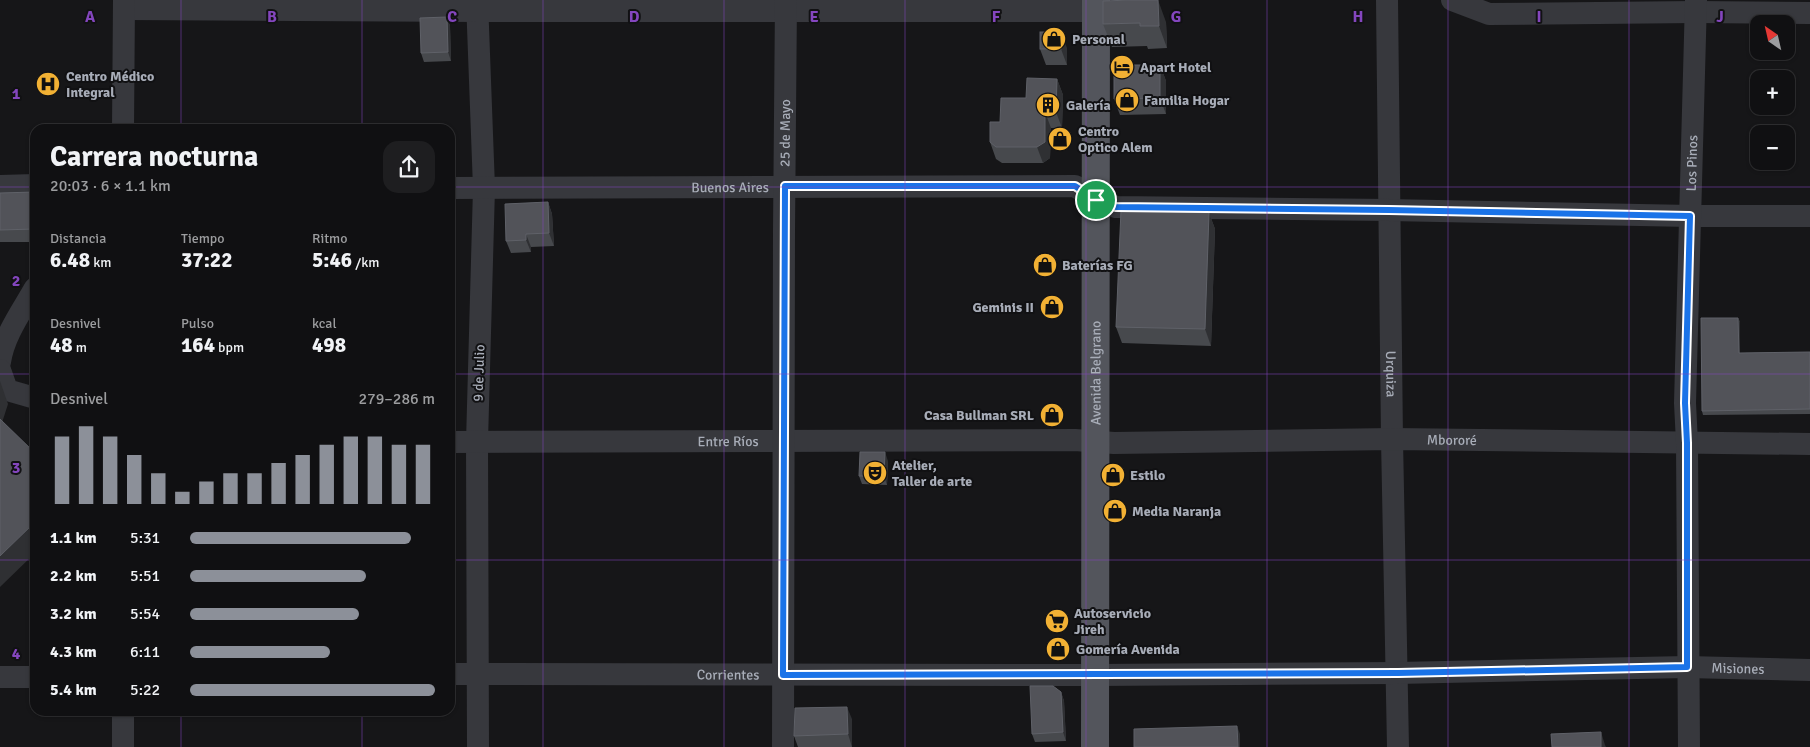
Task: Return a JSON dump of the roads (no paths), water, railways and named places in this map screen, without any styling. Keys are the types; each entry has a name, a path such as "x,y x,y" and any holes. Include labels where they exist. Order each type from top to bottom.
{"main road":[{"name":"Avenida Belgrano","path":"1095,747 1096,5"}],"street":[{"name":"Urquiza","path":"1387,0 1398,747"},
{"path":"1452,0 1489,14 1696,6 1810,13"},
{"path":"123,124 124,4 477,6 1096,5"},
{"name":"25 de Mayo","path":"783,747 786,5"},
{"name":"9 de Julio","path":"477,6 484,188 477,442 478,747"},
{"name":"Los Pinos","path":"1689,747 1687,443 1685,403 1696,6"},
{"path":"0,186 30,185"},
{"name":"Buenos Aires","path":"455,188 1075,186 1096,200 1116,207 1690,216 1810,216"},
{"path":"0,362 2,351 11,330 30,297"},
{"path":"0,370 7,390 30,397"},
{"name":"Mbororé","path":"1095,443 1392,439 1810,444"},
{"name":"Entre Ríos","path":"455,442 1075,440 1095,443"},
{"name":"Misiones","path":"1096,675 1398,673 1687,667 1810,670"},
{"name":"Corrientes","path":"455,674 1096,675"},
{"path":"0,677 30,677"},
{"path":"123,716 123,747"}],"place":[{"name":"Personal","path":"1054,39"},
{"name":"Apart Hotel","path":"1122,67"},
{"name":"Centro Médico Integral","path":"48,84"},
{"name":"Familia Hogar","path":"1127,100"},
{"name":"Galería","path":"1048,105"},
{"name":"Centro Optico Alem","path":"1060,139"},
{"name":"Baterías FG","path":"1045,265"},
{"name":"Geminis II","path":"1052,307"},
{"name":"Casa Bullman SRL","path":"1052,415"},
{"name":"Atelier, Taller de arte","path":"875,473"},
{"name":"Estilo","path":"1113,475"},
{"name":"Media Naranja","path":"1115,511"},
{"name":"Autoservicio Jireh","path":"1057,621"},
{"name":"Gomería Avenida","path":"1058,649"}]}
